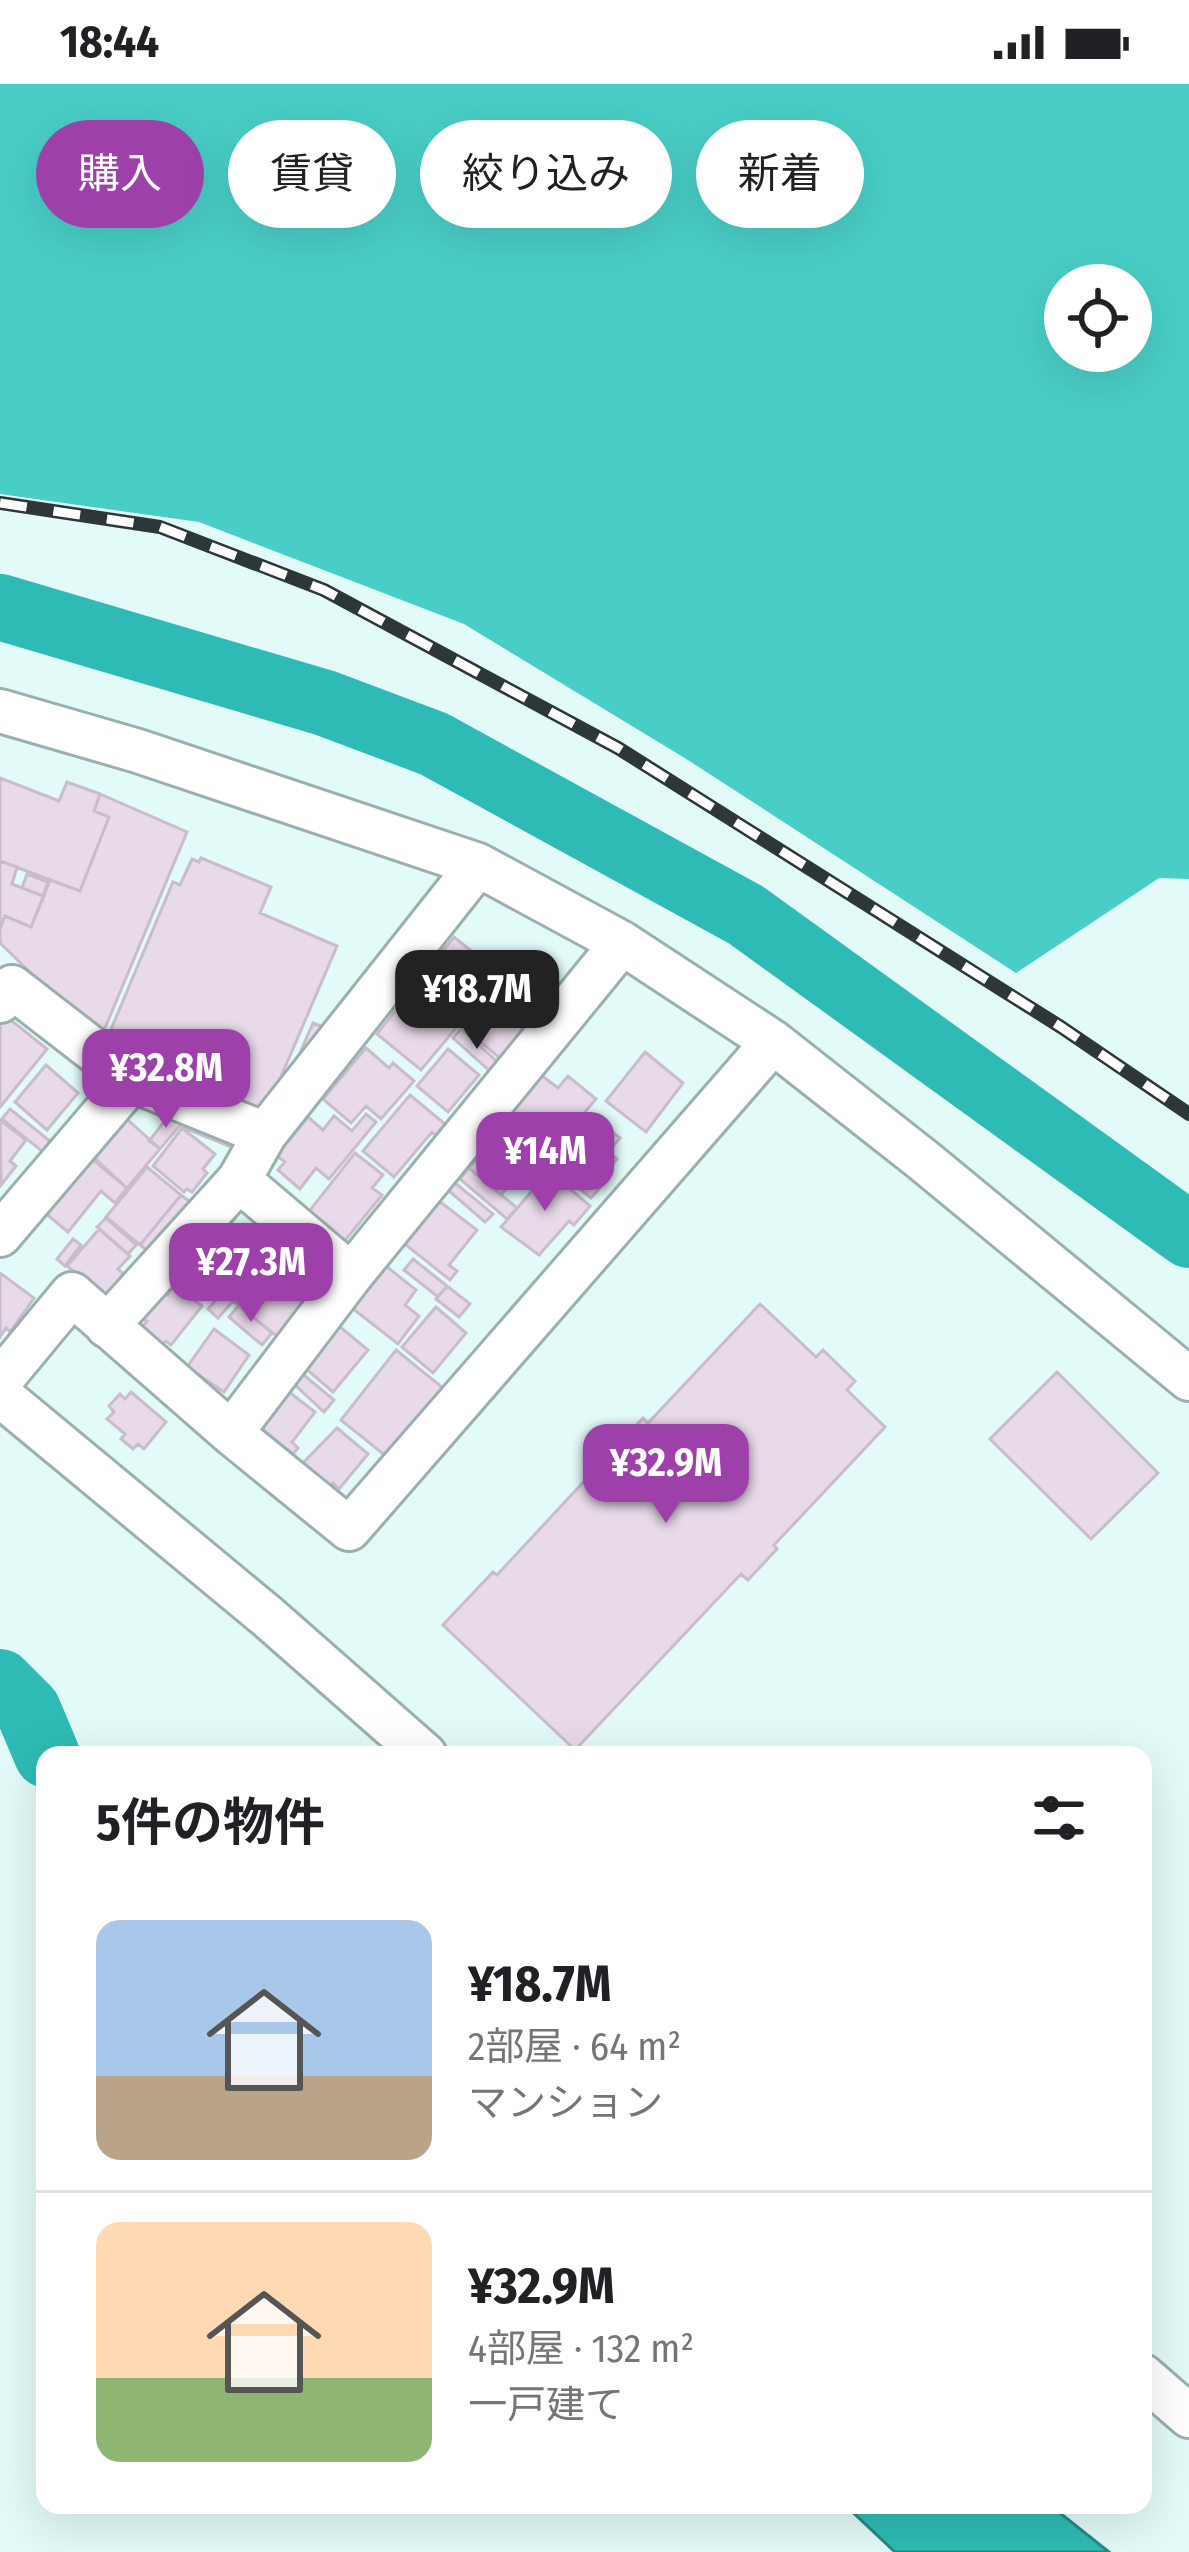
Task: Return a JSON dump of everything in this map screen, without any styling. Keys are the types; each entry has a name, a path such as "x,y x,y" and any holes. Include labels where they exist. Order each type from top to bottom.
{"street":[{"path":"0,711 138,751 478,865 622,944 773,1042 1189,1379"},
{"path":"107,1326 238,1180 265,1134 478,865"},
{"path":"231,1433 351,1275 622,944"},
{"path":"0,1001 12,987 132,1080 265,1134"},
{"path":"0,1381 72,1294 231,1433 350,1528 773,1042"},
{"path":"0,1234 132,1080"},
{"path":"238,1180 351,1275"},
{"path":"0,1395 268,1617 415,1746"},
{"path":"1152,2384 1189,2416"}],"shaded area":[{"path":"0,84 1189,84 1189,879 1159,878 1016,973 688,760 464,624 199,522 0,494"},
{"path":"855,2514 1061,2514 1109,2552 895,2552"}],"building":[{"path":"0,778 59,801 67,782 100,794 94,811 109,817 80,891 0,861"},
{"path":"100,794 187,832 100,1040 0,943 0,929 5,916 31,927 50,880 80,891 109,817 94,811"},
{"path":"201,858 271,887 260,913 337,946 265,1114 104,1046 173,882 180,885 192,859 199,862"},
{"path":"0,861 17,867 12,884 44,896 31,927 5,916 0,929"},
{"path":"27,874 48,882 43,896 22,888"},
{"path":"454,937 548,1013 507,1064 467,1031 480,1017 425,973"},
{"path":"412,990 461,1022 421,1070 377,1034"},
{"path":"0,1015 47,1049 0,1107"},
{"path":"313,1023 323,1027 311,1057 300,1053"},
{"path":"461,1029 501,1065 493,1074 453,1038"},
{"path":"366,1048 414,1081 381,1119 366,1106 351,1123 323,1099"},
{"path":"448,1049 479,1075 448,1112 417,1086"},
{"path":"645,1052 683,1083 646,1132 606,1101"},
{"path":"46,1065 78,1093 47,1130 15,1102"},
{"path":"541,1075 558,1088 568,1076 596,1099 552,1151 508,1115"},
{"path":"410,1095 452,1130 443,1141 432,1132 394,1177 363,1151"},
{"path":"10,1109 51,1142 43,1152 2,1119"},
{"path":"119,1112 160,1149 127,1188 87,1151"},
{"path":"171,1113 182,1123 160,1149 149,1141"},
{"path":"366,1114 376,1122 329,1179 316,1168 300,1189 278,1170 285,1162 276,1155 308,1117 323,1130 334,1116 352,1131"},
{"path":"189,1115 234,1133 229,1146 184,1128"},
{"path":"591,1115 620,1138 608,1152 617,1159 591,1198 550,1165"},
{"path":"0,1120 26,1140 10,1161 16,1166 1,1185"},
{"path":"507,1121 540,1148 501,1195 469,1168"},
{"path":"182,1128 215,1154 192,1192 184,1192 153,1166"},
{"path":"355,1153 383,1175 372,1188 382,1195 343,1243 307,1214"},
{"path":"92,1159 127,1188 115,1203 101,1191 68,1232 38,1207 70,1167 80,1175"},
{"path":"147,1167 181,1195 140,1245 106,1217"},
{"path":"469,1168 517,1208 507,1219 460,1179"},
{"path":"549,1171 590,1206 574,1225 569,1221 539,1255 501,1227"},
{"path":"454,1182 493,1214 485,1222 448,1190"},
{"path":"181,1195 194,1205 153,1255 140,1245"},
{"path":"439,1201 477,1230 449,1265 457,1271 450,1280 405,1244"},
{"path":"106,1218 136,1245 128,1254 97,1227"},
{"path":"223,1219 254,1245 219,1286 186,1258"},
{"path":"99,1229 130,1256 118,1269 129,1279 106,1297 67,1266"},
{"path":"274,1230 282,1237 251,1276 242,1268"},
{"path":"287,1236 310,1255 291,1278 268,1258"},
{"path":"73,1239 81,1245 65,1266 57,1259"},
{"path":"268,1258 318,1299 283,1341 233,1301"},
{"path":"413,1259 447,1286 438,1297 404,1270"},
{"path":"189,1264 211,1282 201,1292 180,1275"},
{"path":"386,1266 416,1290 405,1305 419,1316 398,1344 352,1308"},
{"path":"0,1273 34,1298 10,1332 6,1328 0,1337"},
{"path":"174,1285 202,1306 171,1345 166,1341 162,1345 141,1328 147,1321 142,1318 163,1291 168,1295"},
{"path":"447,1286 470,1304 459,1317 436,1299"},
{"path":"223,1292 233,1301 218,1318 208,1309"},
{"path":"760,1304 816,1357 823,1350 855,1381 847,1390 885,1427 774,1545 777,1549 748,1580 741,1574 579,1746 571,1746 443,1625 493,1572 497,1575 643,1418 648,1423"},
{"path":"239,1305 272,1333 262,1345 229,1317"},
{"path":"436,1307 466,1333 433,1373 402,1347"},
{"path":"339,1326 368,1350 333,1392 304,1367"},
{"path":"214,1329 249,1355 224,1392 187,1367"},
{"path":"396,1350 443,1388 387,1457 341,1420"},
{"path":"300,1372 334,1400 324,1412 292,1382"},
{"path":"1057,1372 1158,1473 1091,1539 990,1439"},
{"path":"131,1392 166,1422 144,1449 138,1444 133,1449 121,1439 125,1434 107,1419 114,1412 109,1406 120,1394 125,1399"},
{"path":"289,1392 315,1412 292,1442 298,1448 293,1454 263,1430 264,1418 283,1393"},
{"path":"337,1428 368,1454 339,1489 302,1464"}],"waterway":[{"path":"0,607 325,703 434,744 746,915 1189,1235"},
{"path":"0,1682 28,1710 43,1746"}],"railway":[{"path":"0,503 160,527 324,590 618,748 1061,1027 1189,1114"}]}
